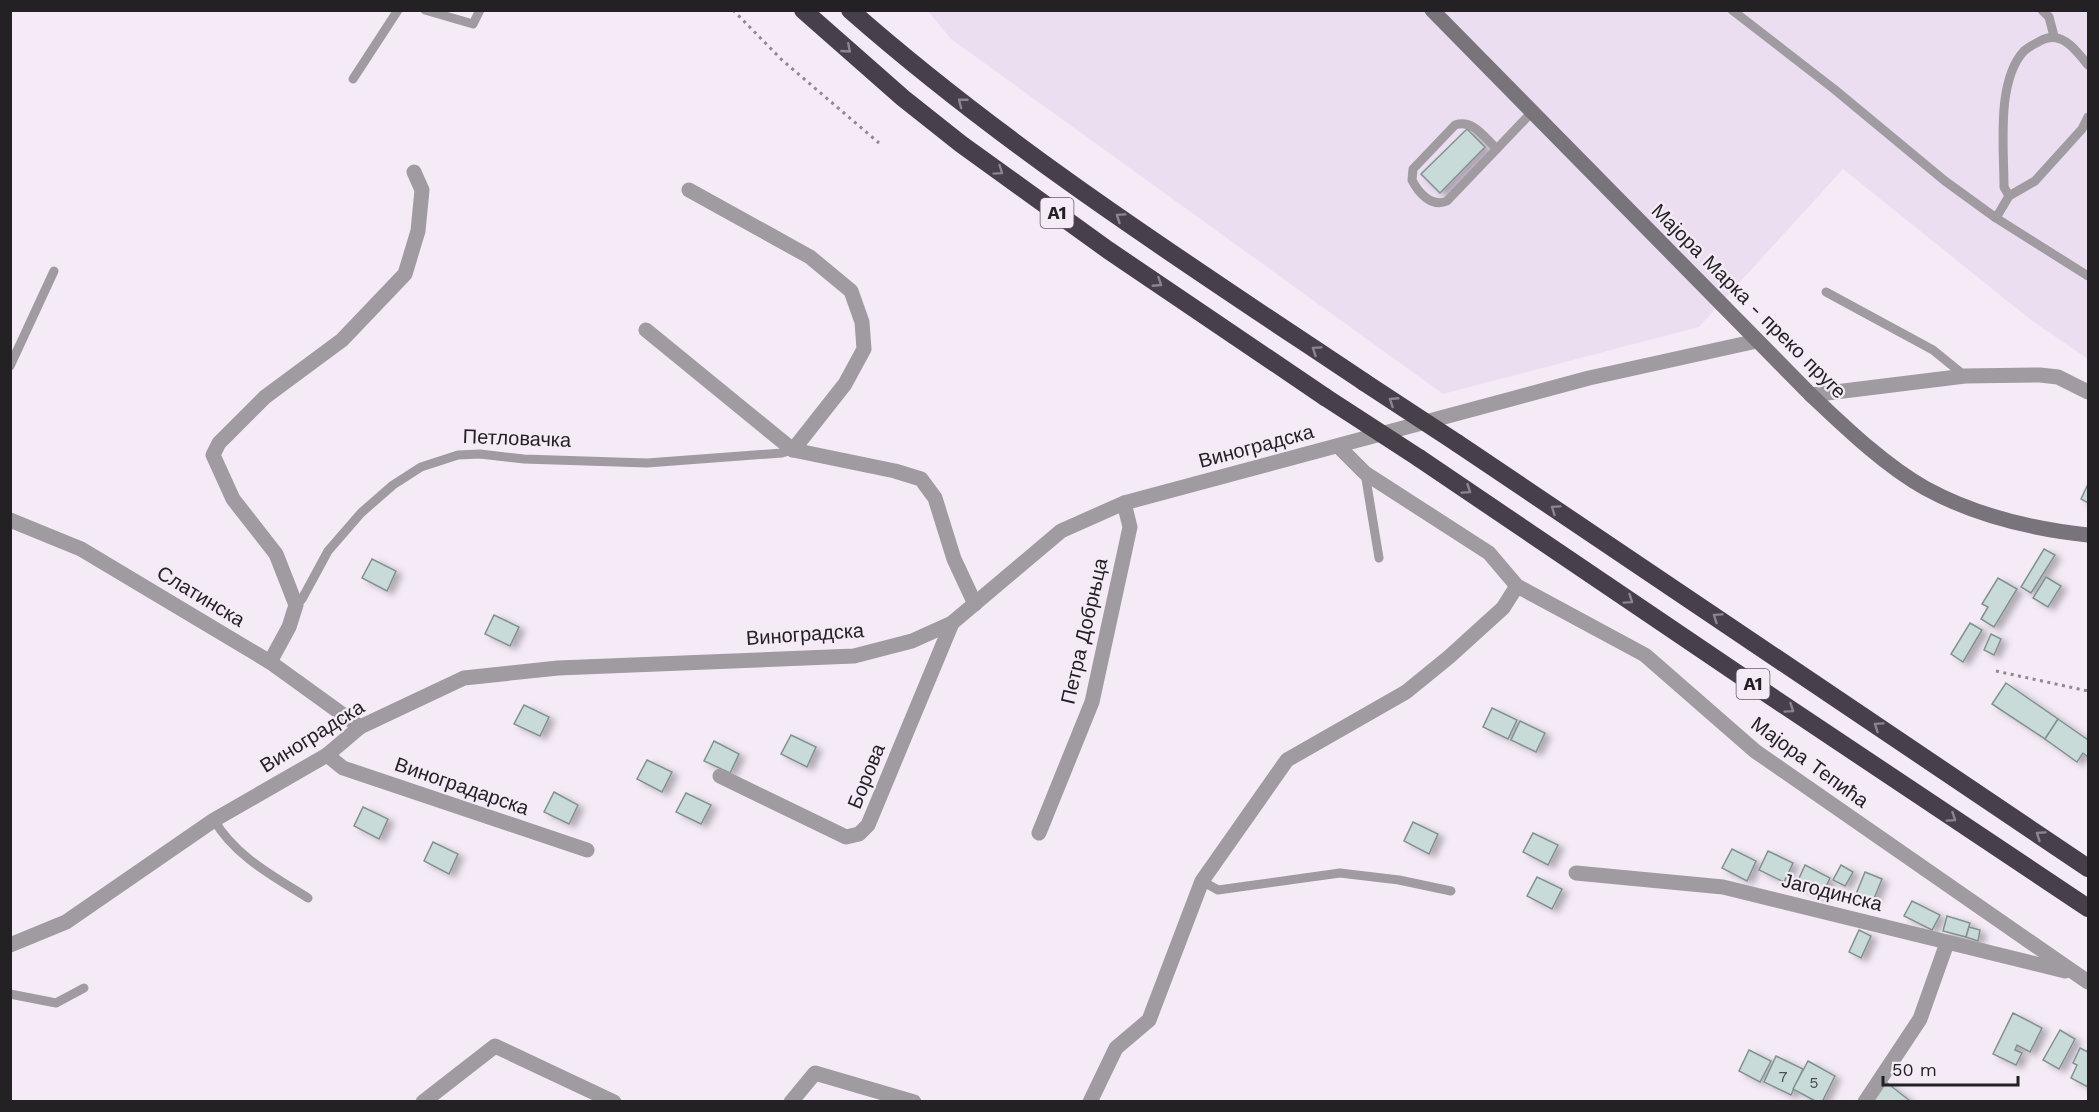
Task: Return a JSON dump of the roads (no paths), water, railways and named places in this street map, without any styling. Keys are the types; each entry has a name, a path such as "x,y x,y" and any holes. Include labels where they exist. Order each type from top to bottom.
{"highway":[{"name":"A1","path":"803,10 903,98 961,144 1108,250 2088,908"},
{"name":"A1","path":"850,10 965,105 1081,191 2088,868"}],"street":[{"name":"Мајора Марка - преко пруге","path":"1432,10 1811,395 1890,463 1924,488 1997,519 2044,530 2088,535"},
{"path":"296,605 276,554 233,499 213,455 219,443 265,397 342,340 405,274 418,231 422,190 414,172"},
{"path":"689,190 810,257 851,291 862,322 864,349 845,384 793,450"},
{"name":"Петловачка","path":"646,330 793,450 895,471 921,479 935,498 954,559 975,604"},
{"name":"Виноградска","path":"10,945 66,922 214,820 327,754 360,727 464,678 558,668 854,656 912,640 952,623 1060,531 1124,503 1589,378 1757,341"},
{"path":"1811,395 1965,376 2040,375 2058,378 2088,392"},
{"name":"Мајора Тепића","path":"1338,446 1365,473 1489,553 1517,586 1645,655 1755,751 2088,982"},
{"name":"Петра Добрњца","path":"1039,833 1092,702 1130,527 1124,503"},
{"name":"Слатинска","path":"10,520 81,549 270,662 360,727"},
{"path":"1090,1101 1116,1048 1149,1020 1202,881 1287,760 1406,692 1503,608 1517,586"},
{"name":"Петловачка","path":"270,662 289,627 296,605"},
{"name":"Борова","path":"720,776 846,837 859,834 868,825 952,623"},
{"name":"Виноградарска","path":"327,754 343,768 587,850"},
{"name":"Јагодинска","path":"1576,873 1724,887 2074,973"},
{"path":"1865,1101 1920,1018 1947,943"},
{"path":"423,1101 495,1046 614,1101"},
{"path":"792,1101 815,1073 914,1101"}],"lane":[{"path":"353,79 398,10"},
{"path":"425,10 473,24 480,10"},
{"path":"1732,10 1834,89 1945,181 1996,218 2088,276"},
{"path":"2042,10 2049,17 2054,36"},
{"path":"2009,196 2004,187 2004,103 2013,67 2025,50 2043,39 2054,36 2071,45 2088,65"},
{"path":"1497,149 1472,126 1462,123 1455,125 1413,169 1412,180 1424,197 1442,203 1447,201 1497,149 1532,112"},
{"path":"1996,218 2009,196 2035,181 2082,129 2088,117"},
{"path":"10,366 54,271"},
{"path":"1826,292 1933,350 1965,376"},
{"name":"Петловачка","path":"296,605 302,599 328,550 361,513 393,485 421,467 458,456 480,454 524,459 647,463 782,453 793,450"},
{"path":"1365,473 1378,558"},
{"path":"214,820 222,834 254,864 308,898"},
{"path":"1202,881 1218,890 1254,887 1340,873 1399,880 1451,891"},
{"path":"10,994 56,1003 84,988"}]}
